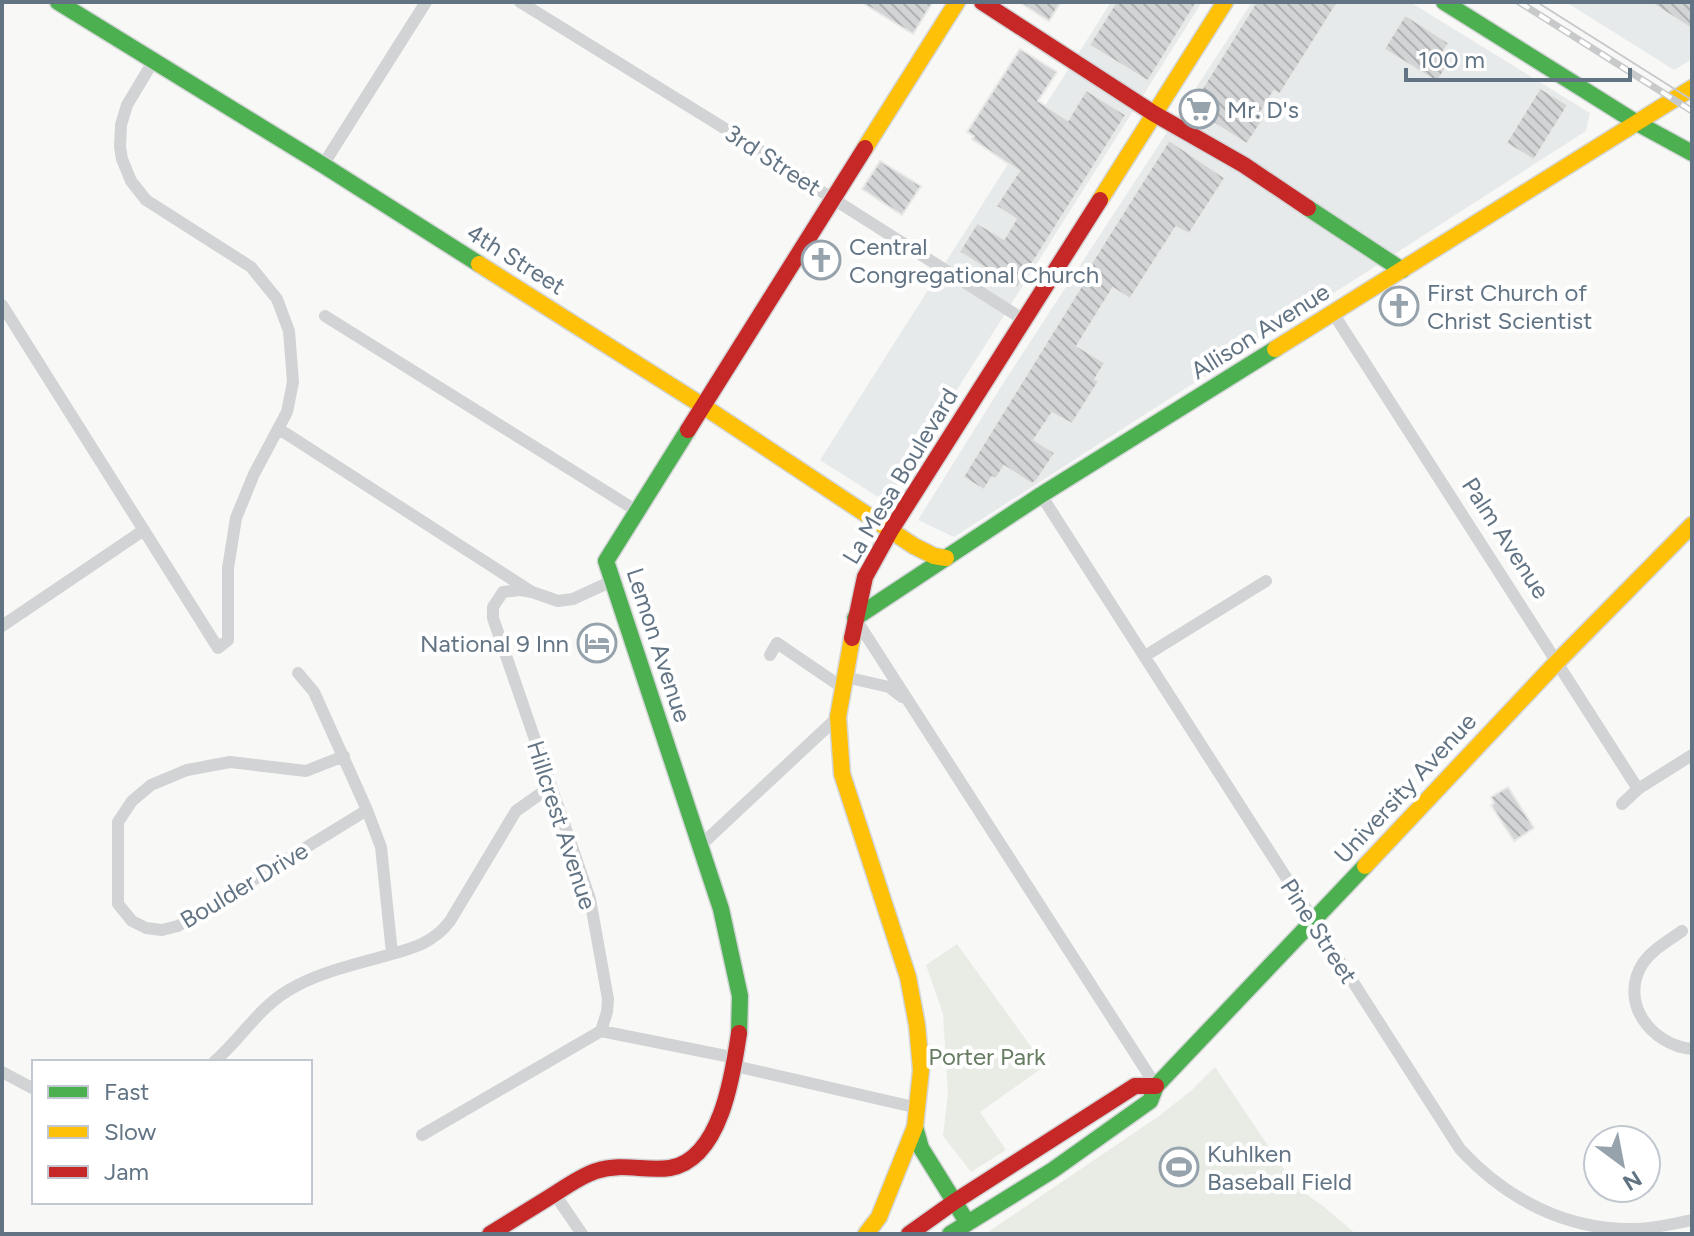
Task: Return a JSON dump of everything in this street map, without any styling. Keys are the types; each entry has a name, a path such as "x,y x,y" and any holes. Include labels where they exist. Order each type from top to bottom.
{"main road":[{"name":"4th Street","path":"58,2 323,165 703,406 914,546 946,558"},
{"name":"Lemon Avenue","path":"490,1234 585,1175 608,1167 660,1170 689,1160 704,1148 714,1132 736,1062 740,999 725,926 701,845 606,561 957,2"},
{"path":"982,2 1153,113 1244,165 1402,270"},
{"name":"La Mesa Boulevard","path":"866,1234 879,1217 915,1127 921,1070 908,977 842,774 838,717 865,577 891,530 1225,2"},
{"path":"1444,2 1637,123 1692,153"},
{"name":"Allison Avenue","path":"855,618 1041,495 1692,88"},
{"name":"University Avenue","path":"950,1234 971,1228 1150,1101 1156,1086 1557,662 1692,525"},
{"path":"909,1234 1135,1086 1156,1086"},
{"path":"915,1127 921,1148 971,1228"}],"street":[{"path":"323,165 426,2"},
{"name":"3rd Street","path":"520,2 771,157 1024,320"},
{"path":"2,305 218,648 228,640 228,568 236,518 254,474 287,412 293,382 289,331 277,299 251,267 146,200 131,181 122,159 119,136 127,105 154,60"},
{"name":"Palm Avenue","path":"1333,313 1638,789"},
{"path":"325,316 637,511"},
{"name":"Hillcrest Avenue","path":"279,429 532,592"},
{"name":"Pine Street","path":"1041,495 1460,1149 1491,1180 1528,1204 1568,1220 1635,1229 1692,1220"},
{"path":"2,626 144,530"},
{"name":"Hillcrest Avenue","path":"601,1031 608,999 590,899 493,612 503,592 520,590 558,601 573,599 612,581"},
{"path":"1145,656 1266,581"},
{"path":"855,618 1156,1086"},
{"path":"770,655 777,643 844,683 889,687 908,701"},
{"path":"298,673 314,692 381,847 392,953"},
{"path":"701,845 838,717"},
{"path":"1622,804 1638,789 1692,755"},
{"name":"Boulder Drive","path":"344,756 306,771 230,762 187,770 151,785 132,801 118,822 118,904 132,921 146,928 162,930 178,926 367,810"},
{"path":"216,1060 260,1012 287,991 322,974 430,941 444,928 516,811 550,787"},
{"path":"1682,931 1645,960 1637,979 1635,999 1642,1020 1656,1036 1670,1044 1692,1049"},
{"path":"422,1135 601,1031 918,1108"},
{"path":"2,1072 32,1088"},
{"path":"554,1193 582,1234"}],"shaded area":[{"path":"1111,2 1202,2 886,502 820,460"},
{"path":"1252,2 1410,2 1590,113 1586,131 954,537 918,520 1004,382"},
{"path":"1566,2 1692,2 1692,59 1674,70"}],"green space":[{"name":"Porter Park","path":"957,944 1045,1066 980,1112 1006,1150 971,1172 943,1136 948,1094 943,1014 926,965"},
{"path":"1215,1067 1296,1187 1356,1234 985,1234 1159,1116"}],"building":[{"path":"861,2 933,2 913,34"},
{"path":"1019,2 1061,2 1049,21"},
{"path":"1116,2 1197,2 1148,81 1089,45"},
{"path":"1256,2 1338,2 1280,94 1274,91 1261,112 1266,115 1247,144 1190,108"},
{"path":"1650,2 1692,2 1692,29"},
{"path":"1405,15 1449,43 1438,60 1447,66 1437,82 1384,49"},
{"path":"1020,49 1057,72 1038,101 1068,120 1086,90 1126,115 1017,288 959,252 977,223 1004,239 1016,219 996,206 1019,171 972,139 974,136 967,132"},
{"path":"1540,88 1568,105 1534,160 1506,143"},
{"path":"1169,140 1225,178 1189,234 1176,227 1130,299 1113,288 1077,346 1105,363 1095,379 1099,381 1072,424 1052,413 1034,440 1055,453 1037,480 1032,484 1004,466 984,490 963,477"},
{"path":"880,161 921,186 902,215 862,189"},
{"path":"1508,787 1534,828 1514,841 1491,805 1494,803 1491,797"}],"tram line":[{"path":"1537,2 1692,100"}],"railway":[{"path":"1519,2 1692,111"}],"traffic: fast":[{"path":"58,2 479,264"},
{"path":"1444,2 1637,123 1692,153"},
{"path":"1308,208 1402,270"},
{"path":"855,618 1041,495 1275,349"},
{"path":"688,430 606,561 721,909 740,996 739,1033"},
{"path":"950,1234 1053,1170 1150,1101 1156,1086 1365,866"},
{"path":"915,1127 921,1148 967,1222"}],"traffic: slow":[{"path":"865,148 957,2"},
{"path":"1100,200 1225,2"},
{"path":"1275,349 1692,88"},
{"path":"479,264 703,406 914,546 946,558"},
{"path":"1365,866 1556,663 1692,525"},
{"path":"852,638 838,717 842,774 908,977 921,1070 915,1127 879,1217 866,1234"}],"traffic: jam":[{"path":"982,2 1153,113 1244,165 1308,208"},
{"path":"688,430 865,148"},
{"path":"852,638 865,577 891,530 1100,200"},
{"path":"490,1234 596,1171 615,1167 670,1168 687,1161 701,1149 713,1132 728,1091 739,1033"},
{"path":"909,1234 1135,1086 1156,1086"}],"place":[{"name":"Mr. D's","path":"1199,109"},
{"name":"Central Congregational Church","path":"821,260"},
{"name":"First Church of Christ Scientist","path":"1399,306"},
{"name":"National 9 Inn","path":"597,643"},
{"name":"Kuhlken Baseball Field","path":"1179,1167"}]}
